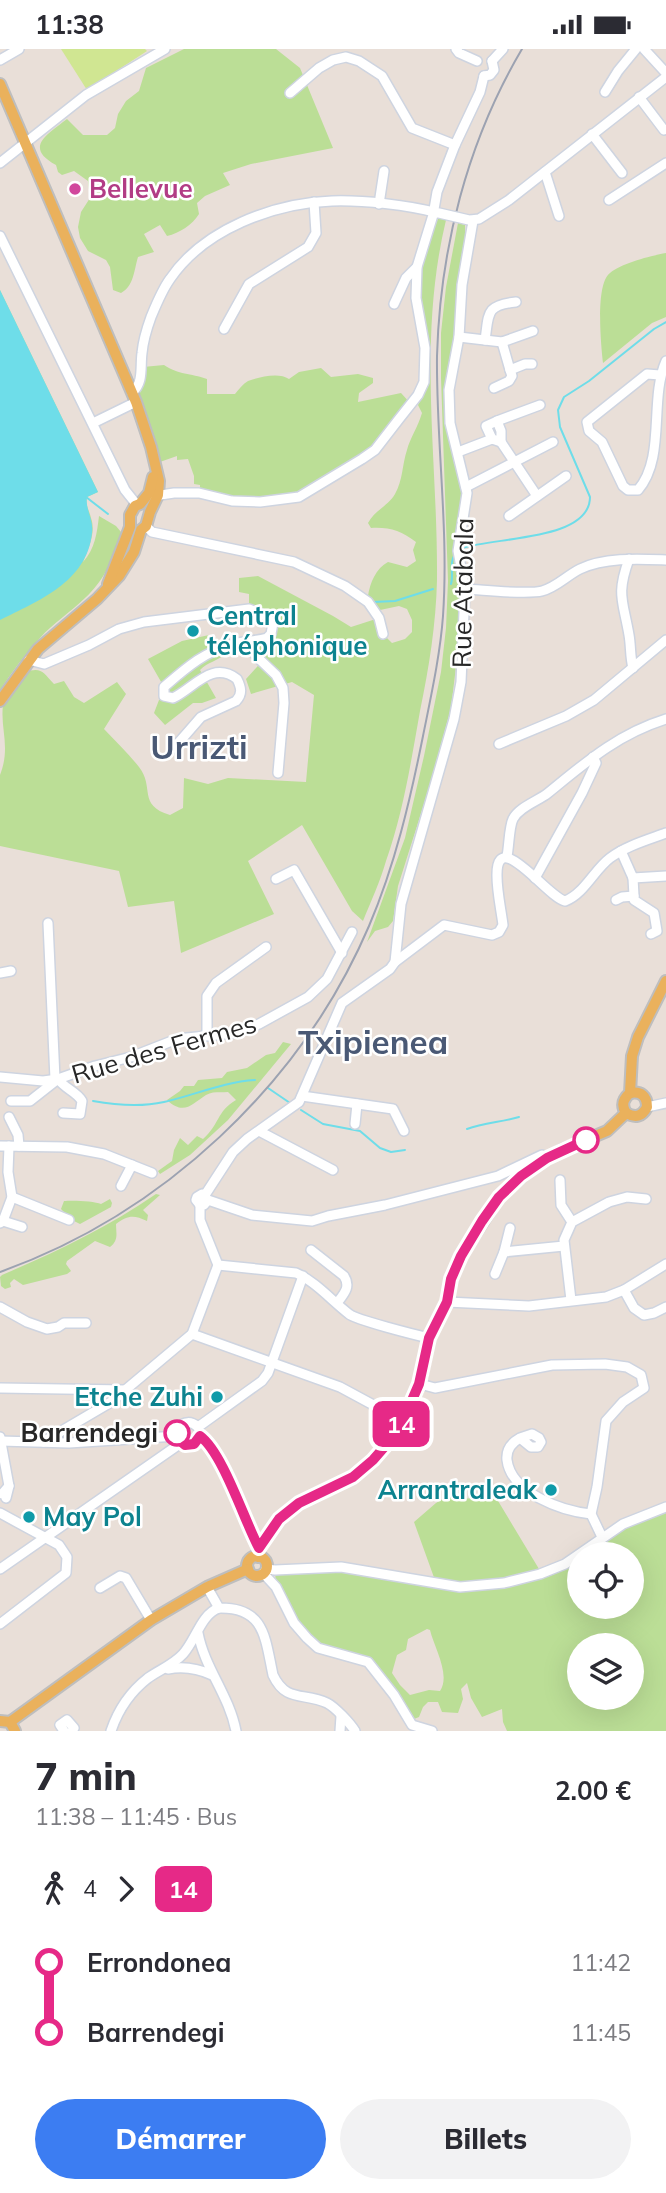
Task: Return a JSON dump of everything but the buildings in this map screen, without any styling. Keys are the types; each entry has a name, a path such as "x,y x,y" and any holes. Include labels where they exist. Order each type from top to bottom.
{"main road":[{"path":"0,84 134,398 155,463 159,481 158,495 150,512 137,524"},
{"path":"0,701 47,640 82,612 128,563 141,502 152,487 155,463"},
{"path":"141,502 150,512"},
{"path":"630,1093 632,1056 638,1037 666,981"},
{"path":"630,1093 641,1093 645,1097 647,1107 644,1113 632,1116 626,1113 623,1103 630,1093"},
{"path":"248,1569 250,1559 259,1553 279,1519 299,1503 353,1477 373,1460 403,1421 419,1384 429,1338 447,1302 451,1279 461,1256 499,1197 521,1176 547,1158 607,1131 626,1113"},
{"path":"248,1569 253,1575 264,1571 266,1562 259,1553"},
{"path":"12,1727 20,1725 26,1710 151,1620 207,1587 248,1569"}],"street":[{"path":"0,60 19,49"},
{"path":"0,163 86,95 165,49"},
{"path":"456,49 477,61 486,58 492,61"},
{"path":"492,61 502,49"},
{"path":"605,92 636,49"},
{"path":"93,423 134,398 141,380 142,351 151,319 170,279 197,249 219,234 249,220 314,202 379,204 471,220 480,219 545,172 666,75 644,49"},
{"path":"290,93 319,68 333,60 346,57 359,61 382,76 412,128 455,145"},
{"path":"477,61 476,71 484,76 490,75 494,70 492,61"},
{"path":"125,490 141,502 158,495 199,493 241,502 299,498 375,450 418,395 424,382 425,348 417,314 417,267 436,212 436,192 481,92 484,76"},
{"path":"639,97 664,130"},
{"path":"592,134 622,173"},
{"path":"609,200 666,163"},
{"path":"379,204 384,171"},
{"path":"545,172 559,216"},
{"path":"224,329 249,284 308,247 316,233 314,202"},
{"name":"Rue Atabala","path":"395,962 401,904 454,719 461,682 465,589 458,551 467,493 450,423 449,390 459,337 462,285 471,220"},
{"path":"0,236 125,490 137,524 152,532 295,562 345,586 368,602 380,618 383,634"},
{"path":"394,304 406,278 417,267"},
{"path":"485,340 492,308 516,302"},
{"path":"459,337 502,342 533,331"},
{"path":"494,388 509,381 512,376 502,342"},
{"path":"660,375 648,374 587,422 589,431 602,442 623,486 628,490 638,490 644,483 653,454 660,375 666,361"},
{"path":"510,370 525,363 532,364"},
{"path":"537,496 486,426 540,405"},
{"path":"458,452 496,440"},
{"path":"466,488 553,442"},
{"path":"509,516 566,476"},
{"path":"629,559 621,581 621,594 633,668"},
{"path":"465,589 539,592 557,586 576,571 589,565 629,559 666,560"},
{"path":"29,660 44,664 119,629 144,622 249,609 269,618 273,629 267,638 223,647 201,656 164,687 164,696 173,698 207,674 222,672 237,679 241,689 240,697 236,701 201,717 174,748"},
{"path":"499,744 566,716 594,700 666,640"},
{"path":"247,641 256,656 276,675 283,688 278,773"},
{"path":"507,856 513,818 593,757 636,729 666,719"},
{"path":"535,878 596,764 593,757"},
{"path":"44,1442 111,1402 192,1333 218,1265 200,1220 204,1200 233,1152 299,1102 342,1003 390,969 395,962 444,925 492,935 499,932 503,925 497,875 498,862 502,857 507,856 517,861 554,896 565,901 574,897 607,860 621,851 666,833"},
{"path":"621,851 633,878 634,899 654,913 657,931 651,935"},
{"path":"276,879 294,870 342,953"},
{"path":"633,878 666,876"},
{"path":"616,900 634,896"},
{"path":"48,923 56,1079 82,1101 80,1114 63,1112"},
{"name":"Rue des Fermes","path":"0,1077 43,1081 56,1079 131,1057 177,1039 234,1033 259,1024 308,997 327,979 352,932"},
{"path":"207,1035 207,996 216,983 266,947"},
{"path":"0,973 11,971"},
{"path":"11,1101 30,1101 56,1079"},
{"path":"303,1096 393,1109 404,1131"},
{"path":"647,1107 666,1103"},
{"path":"355,1124 357,1104"},
{"path":"9,1117 18,1135 10,1146 7,1201 1,1222 22,1227"},
{"path":"259,1131 333,1170"},
{"path":"10,1146 67,1147 104,1154 152,1173"},
{"path":"204,1200 252,1215 312,1221 487,1179 542,1155 547,1158"},
{"path":"121,1186 132,1165"},
{"path":"560,1180 561,1205 572,1222"},
{"path":"571,1300 564,1240 572,1222 609,1202 627,1197 646,1199"},
{"path":"7,1201 69,1220"},
{"path":"495,1274 510,1228"},
{"path":"504,1252 564,1246"},
{"path":"311,1250 348,1281 346,1290 337,1303"},
{"path":"447,1302 529,1306 606,1297 624,1290 666,1264"},
{"path":"218,1265 296,1273 351,1316 429,1338"},
{"path":"0,1624 66,1573 67,1557 60,1545 0,1510 6,1504 0,1439 69,1443 179,1439 194,1444 199,1432 262,1381 303,1276"},
{"path":"624,1290 634,1308 644,1315 666,1307"},
{"path":"0,1307 27,1322 47,1329 64,1323 86,1323"},
{"path":"192,1333 340,1387 403,1421"},
{"path":"419,1384 435,1388 552,1365 605,1364 626,1367 641,1375 644,1388 623,1402 606,1421 597,1487 590,1514 602,1537"},
{"path":"0,1388 126,1389"},
{"path":"179,1439 178,1428 186,1422 195,1424 216,1456 259,1553"},
{"path":"520,1438 512,1442 506,1454 509,1470 525,1488 546,1502 570,1512 590,1514"},
{"path":"0,1569 179,1439"},
{"path":"264,1571 341,1567 444,1585 480,1587 504,1583 565,1564 623,1524 665,1509"},
{"path":"264,1571 276,1587 294,1623 318,1649 368,1662 394,1695 411,1728 432,1731"},
{"path":"100,1588 120,1576 125,1578 151,1620"},
{"path":"207,1587 219,1608"},
{"path":"111,1731 118,1713 132,1693 149,1677 182,1655 207,1617 219,1608 242,1609 258,1621 273,1675 285,1691 329,1704 355,1731"},
{"path":"198,1633 201,1651 228,1703 236,1731"},
{"path":"163,1670 188,1667 200,1669 213,1676"},
{"path":"340,1731 341,1716"},
{"path":"64,1731 60,1725 67,1720 74,1728 72,1731"}],"green space":[{"path":"61,49 145,49 147,51 87,90"},
{"path":"184,49 276,49 300,68 333,148 251,164 223,173 230,185 205,196 197,203 199,214 189,225 167,236 160,225 144,234 154,252 138,257 131,282 121,293 113,290 110,267 106,260 88,251 80,238 78,227 81,212 90,198 88,181 74,171 62,175 56,165 41,152 40,146 46,135 67,119 83,135 107,135 115,128 118,114 126,101 139,91 146,68"},
{"path":"438,218 446,220 432,310 431,400 437,580 435,613 429,662 406,787 381,876 363,921 352,911 302,825 248,861 274,914 181,953 174,901 128,907 119,871 0,846 0,775 5,756 3,705 24,672 41,671 54,684 64,681 74,697 84,703 117,682 126,694 104,729 144,774 153,806 170,815 183,808 184,778 208,784 228,778 306,782 314,695 292,682 251,694 246,679 265,658 258,647 270,638 278,626 275,616 249,606 249,594 239,592 239,578 258,576 351,627 379,618 383,634 392,643 405,639 412,632 412,620 407,609 399,606 380,610 368,596 374,576 388,562 407,567 416,561 413,550 416,542 395,531 371,528 368,523 398,489 408,446 422,413 418,405 426,379 426,366 416,298 421,268"},
{"path":"458,223 465,225 465,248 446,384 462,491 455,549 462,596 451,708 398,886 393,921 388,927 375,931 367,942 405,838 441,672 448,581 441,333"},
{"path":"666,253 666,317 652,323 603,363 600,315 605,279 622,266"},
{"path":"0,290 98,492 87,497 93,529 83,562 93,546 99,516 121,532 112,559 92,592 40,638 0,690"},
{"path":"164,365 207,379 207,394 235,394 253,379 275,376 289,379 299,372 321,368 331,377 358,374 373,378 373,383 359,393 358,402 401,393 411,404 375,450 299,497 232,501 200,489 200,485 194,484 188,459 177,460 177,456 157,463 137,392 143,367"},
{"path":"209,635 223,642 226,654 200,670 216,698 193,703 165,725 154,713 164,687 148,659 182,641"},
{"path":"283,1042 291,1044 228,1120 190,1155 160,1174 158,1171 172,1161 180,1138 188,1145 197,1136 203,1139 225,1109 236,1100 228,1092 214,1093 183,1108 167,1100 184,1086 194,1086 198,1080 222,1078 227,1072 247,1068 266,1055 275,1053"},
{"path":"156,1194 160,1195 143,1210 148,1215 147,1221 131,1217 120,1221 116,1224 115,1242 110,1247 95,1241 67,1261 71,1271 67,1274 23,1285 14,1279 10,1283 11,1287 5,1289 1,1286 2,1275 81,1238"},
{"path":"110,1199 111,1207 80,1224 61,1209 64,1201 101,1204"},
{"path":"489,1486 539,1569 517,1577 460,1587 540,1574 567,1558 567,1619 644,1619 644,1542 594,1542 666,1506 666,1731 507,1731 502,1709 482,1717 471,1698 467,1683 461,1689 463,1699 458,1713 442,1712 438,1702 428,1702 419,1717 414,1719 406,1715 368,1662 318,1648 307,1638 276,1587 275,1570 311,1567 436,1583 414,1522 454,1492 464,1498 476,1496","holes":["430,1630 441,1661 443,1684 440,1691 429,1690 410,1695 392,1673 397,1655 406,1650 408,1639"]}],"water":[{"path":"0,290 98,492 87,497 92,533 81,565 58,588 0,620"}],"waterway":[{"path":"463,548 558,530 575,522 586,511 590,497 560,427 558,410 564,397 666,322"},
{"path":"86,497 108,514"},
{"path":"451,584 454,556"},
{"path":"373,602 395,601 433,589"},
{"path":"93,1101 128,1105 156,1104 232,1083 255,1080"},
{"path":"268,1088 290,1103"},
{"path":"301,1110 323,1124 360,1131 380,1148 391,1152 405,1150"},
{"path":"467,1129 519,1117"}],"railway":[{"path":"0,1272 60,1247 116,1216 170,1179 220,1137 265,1090 305,1039 340,984 369,926 387,880 407,809 442,631 444,551 437,356 444,276 460,197 472,159 486,121 522,49"}],"bus line":[{"name":"14","path":"177,1433 178,1439 185,1445 194,1444 200,1436 207,1441 259,1548 279,1519 299,1503 353,1477 373,1460 393,1437 419,1384 429,1338 447,1302 451,1279 482,1221 499,1197 535,1165 586,1140"}],"place":[{"name":"Bellevue","path":"75,189"},
{"name":"Central téléphonique","path":"193,631"},
{"name":"Etche Zuhi","path":"217,1397"},
{"name":"Barrendegi","path":"177,1433"},
{"name":"Arrantraleak","path":"551,1490"},
{"name":"May Pol","path":"29,1517"}],"district":[{"name":"Urrizti","path":"199,747"},
{"name":"Txipienea","path":"373,1042"}]}
